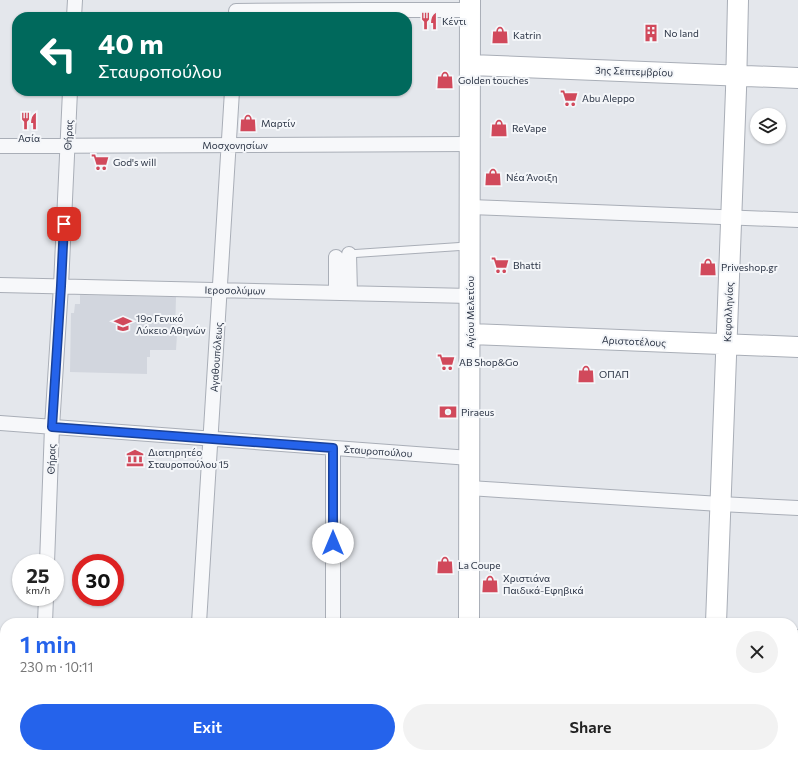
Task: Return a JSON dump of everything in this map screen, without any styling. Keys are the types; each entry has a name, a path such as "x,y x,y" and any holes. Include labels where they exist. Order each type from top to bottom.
{"main road":[{"name":"Κεφαλληνίας","path":"716,618 738,0"},
{"name":"Αγίου Μελετίου","path":"466,5 470,65 469,618"},
{"name":"3ης Σεπτεμβρίου","path":"470,65 798,78"},
{"name":"Αριστοτέλους","path":"470,334 798,348"}],"street":[{"path":"74,12 75,0"},
{"path":"236,9 366,5 466,5"},
{"name":"Θήρας","path":"47,554 52,427 61,286 70,96"},
{"name":"Αγαθουπόλεως","path":"199,618 232,96"},
{"name":"Μοσχονησίων","path":"0,146 470,144"},
{"path":"470,207 798,220"},
{"path":"343,255 343,293"},
{"name":"Ιεροσολύμων","path":"0,285 470,296"},
{"name":"Σταυροπούλου","path":"0,423 470,458"},
{"path":"333,448 333,618"},
{"path":"469,488 798,508"},
{"path":"45,618 46,606"}],"lane":[{"path":"343,255 470,246"}],"shaded area":[{"name":"19ο Γενικό Λύκειο Αθηνών","path":"80,295 176,297 176,350 150,350 150,357 147,357 147,374 70,372 71,313 74,313 75,304 80,304"}],"place":[{"name":"Κέντι","path":"429,21"},
{"name":"No land","path":"651,33"},
{"name":"Katrin","path":"500,35"},
{"name":"Golden touches","path":"445,80"},
{"name":"Abu Aleppo","path":"569,98"},
{"name":"Ασία","path":"29,121"},
{"name":"Μαρτίν","path":"248,123"},
{"name":"ReVape","path":"499,128"},
{"name":"God's will","path":"100,162"},
{"name":"Νέα Άνοιξη","path":"493,177"},
{"name":"Bhatti","path":"500,265"},
{"name":"Priveshop.gr","path":"708,267"},
{"name":"19ο Γενικό Λύκειο Αθηνών","path":"123,324"},
{"name":"ΑΒ Shop&Go","path":"446,362"},
{"name":"ΟΠΑΠ","path":"586,374"},
{"name":"Piraeus","path":"448,412"},
{"name":"Διατηρητέο Σταυροπούλου 15","path":"135,458"},
{"name":"La Coupe","path":"445,565"},
{"name":"Χριστιάνα Παιδικά-Εφηβικά","path":"490,584"}],"route":[{"path":"64,224 52,427 333,448 333,543"}]}
